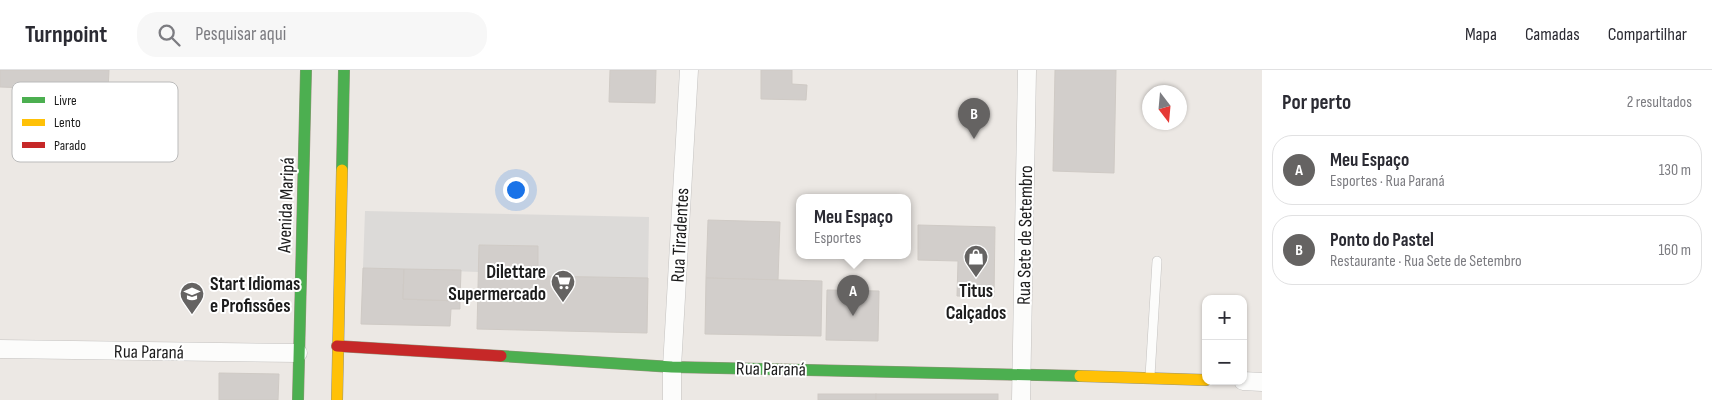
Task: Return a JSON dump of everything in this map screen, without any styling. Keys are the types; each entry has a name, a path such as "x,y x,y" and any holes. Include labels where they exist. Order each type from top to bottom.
{"street":[{"name":"Avenida Maripá","path":"298,400 306,70"},
{"path":"337,400 337,200 343,161 344,70"},
{"name":"Rua Tiradentes","path":"672,400 672,367 689,70"},
{"name":"Rua Sete de Setembro","path":"1021,400 1027,70"},
{"path":"304,160 312,167 324,168 335,166 343,161"},
{"path":"303,201 315,194"},
{"name":"Rua Paraná","path":"338,346 672,367 1202,380"},
{"name":"Rua Paraná","path":"0,349 298,353"},
{"path":"1247,381 1262,382"}],"lane":[{"path":"1150,378 1157,261"}],"shaded area":[{"path":"365,211 649,217 648,278 538,276 538,246 480,245 479,272 363,268"}],"building":[{"path":"0,70 109,70 108,82 12,82 12,87 0,87"},
{"path":"610,70 656,70 655,103 609,102"},
{"path":"761,70 792,70 792,84 807,85 806,100 761,99"},
{"path":"1055,70 1116,70 1114,173 1053,171"},
{"path":"708,220 780,222 778,280 706,278"},
{"name":"Titus Calçados","path":"918,225 995,227 994,297 957,296 958,261 918,260"},
{"name":"Dilettare Supermercado","path":"479,245 538,246 538,276 648,278 647,333 477,329"},
{"path":"363,268 404,269 403,299 460,301 460,309 451,309 450,326 361,324"},
{"path":"404,269 461,270 460,301 403,299"},
{"path":"706,278 822,281 821,336 705,334"},
{"path":"827,290 879,291 878,341 826,340"},
{"path":"219,373 279,374 278,400 219,400"},
{"path":"818,394 876,394 876,400 818,400"},
{"path":"876,394 998,394 998,400 876,400"}],"traffic: fast":[{"path":"298,400 306,70"},
{"path":"342,170 344,70"},
{"path":"501,356 672,367 1080,376"}],"traffic: slow":[{"path":"337,400 342,170"},
{"path":"1080,376 1202,380"}],"traffic: jam":[{"path":"337,346 501,356"}],"place":[{"name":"Ponto do Pastel","path":"974,139"},
{"name":"Titus Calçados","path":"976,278"},
{"name":"Dilettare Supermercado","path":"563,303"},
{"name":"Start Idiomas e Profissões","path":"192,315"},
{"name":"Meu Espaço","path":"853,316"}]}
